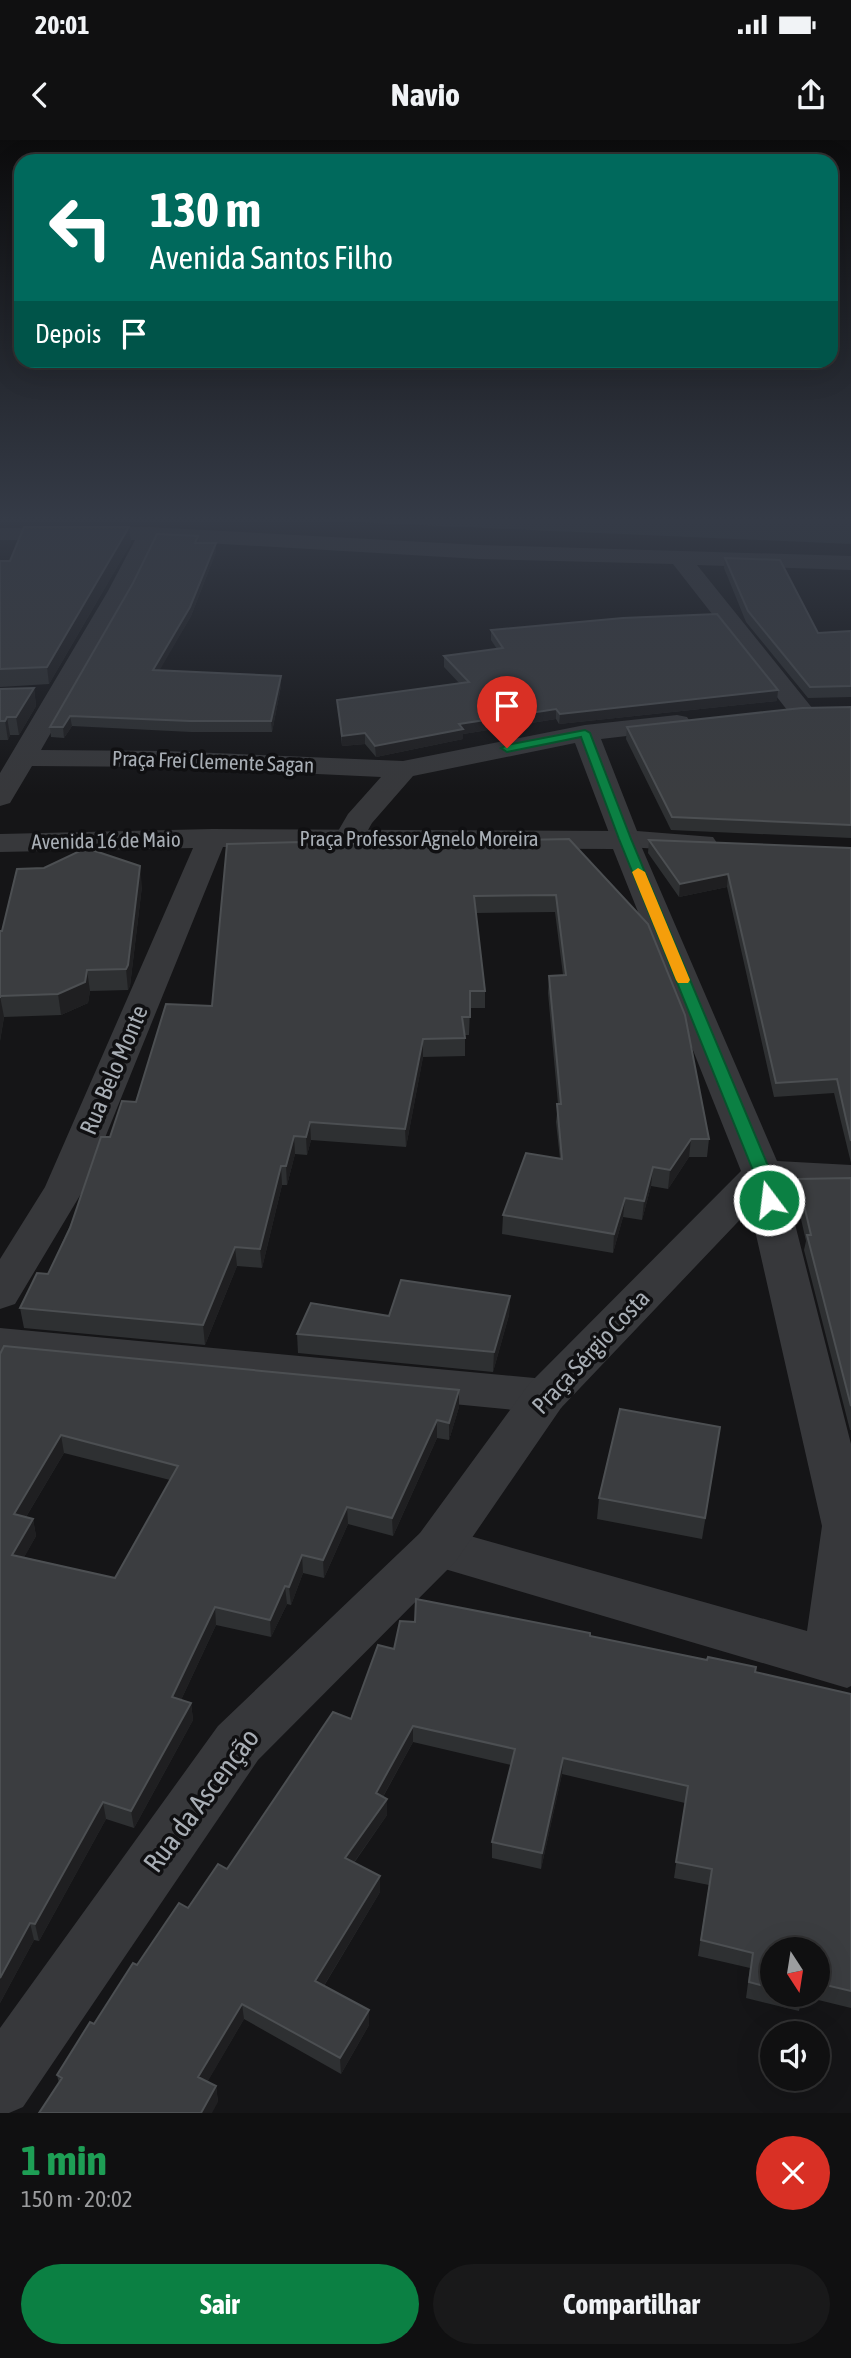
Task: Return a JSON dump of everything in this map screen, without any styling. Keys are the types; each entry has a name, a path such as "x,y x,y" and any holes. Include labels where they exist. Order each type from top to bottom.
{"street":[{"path":"0,797 22,758 46,696 106,611"},
{"path":"721,611 799,710"},
{"name":"Praça Frei Clemente Sagan","path":"22,758 167,758 403,769 585,733 707,720"},
{"path":"585,733 625,839 762,1173 849,1526 830,1653 836,1662"},
{"path":"349,838 359,820 403,769"},
{"name":"Praça Professor Agnelo Moreira","path":"212,838 625,839 731,844"},
{"name":"Avenida 16 de Maio","path":"0,843 212,838"},
{"name":"Rua Belo Monte","path":"0,1294 65,1187 212,838"},
{"path":"762,1173 851,1177"},
{"name":"Praça Sérgio Costa","path":"438,1547 545,1396 762,1173"},
{"path":"0,1345 545,1396"},
{"path":"438,1547 836,1662"},
{"name":"Rua da Ascenção","path":"0,2084 238,1743 438,1547"}],"building":[{"path":"0,611 80,611 47,667 0,669"},
{"path":"117,611 188,611 153,670 281,676 271,721 70,716 63,727 50,727"},
{"path":"748,611 807,611 818,633 851,631 851,686 810,687"},
{"path":"717,614 778,690 560,714 556,709 459,724 463,729 375,746 365,733 342,736 337,700 469,682 444,656 503,648 491,630 623,618"},
{"path":"34,688 16,717 7,717 5,721 0,721 0,689"},
{"path":"851,707 851,825 672,817 627,727 802,708"},
{"path":"569,839 648,924 685,1015 709,1139 691,1139 670,1170 653,1167 644,1201 625,1198 614,1234 503,1215 526,1153 562,1159 557,1104 561,1104 549,976 566,975 556,895 474,896 485,991 470,991 470,1017 462,1017 465,1038 423,1039 405,1129 310,1122 306,1137 294,1136 286,1166 281,1166 260,1249 235,1247 203,1325 20,1308 37,1273 48,1274 70,1228 101,1137 110,1137 122,1101 136,1102 166,1004 212,1006 227,844"},
{"path":"649,840 851,848 851,1141 837,1079 776,1083 728,874 680,884"},
{"path":"86,848 140,866 126,969 87,970 85,982 58,994 0,996 0,931 17,869 44,868"},
{"path":"851,1178 851,1406 807,1235 811,1235 798,1179"},
{"path":"401,1280 510,1296 494,1352 297,1334 311,1303 389,1316"},
{"path":"4,1346 459,1390 449,1423 437,1420 392,1518 347,1507 323,1560 302,1555 289,1587 285,1586 270,1620 215,1607 172,1697 191,1703 131,1811 103,1802 35,1924 30,1923 0,1978 0,1354","holes":["61,1435 178,1466 115,1578 12,1555 33,1519 14,1514"]},
{"path":"620,1409 720,1427 705,1518 599,1498"},
{"path":"416,1599 590,1633 590,1636 707,1660 708,1657 756,1667 755,1672 851,1694 851,1991 830,1986 830,1937 760,1937 760,1985 749,1982 753,1953 701,1940 712,1869 676,1862 688,1786 563,1758 542,1853 492,1842 515,1749 413,1726 376,1793 387,1799 345,1858 380,1876 315,1981 369,2010 340,2058 242,2004 198,2077 216,2086 201,2113 39,2113 62,2078 57,2075 90,2022 94,2024 133,1963 137,1965 179,1903 188,1908 218,1864 227,1869 333,1712 351,1719 378,1645 394,1649 400,1621 415,1622"}],"slow traffic":[{"path":"638,872 683,980"}],"route":[{"path":"507,748 585,733 625,839 762,1173 769,1200"}]}
